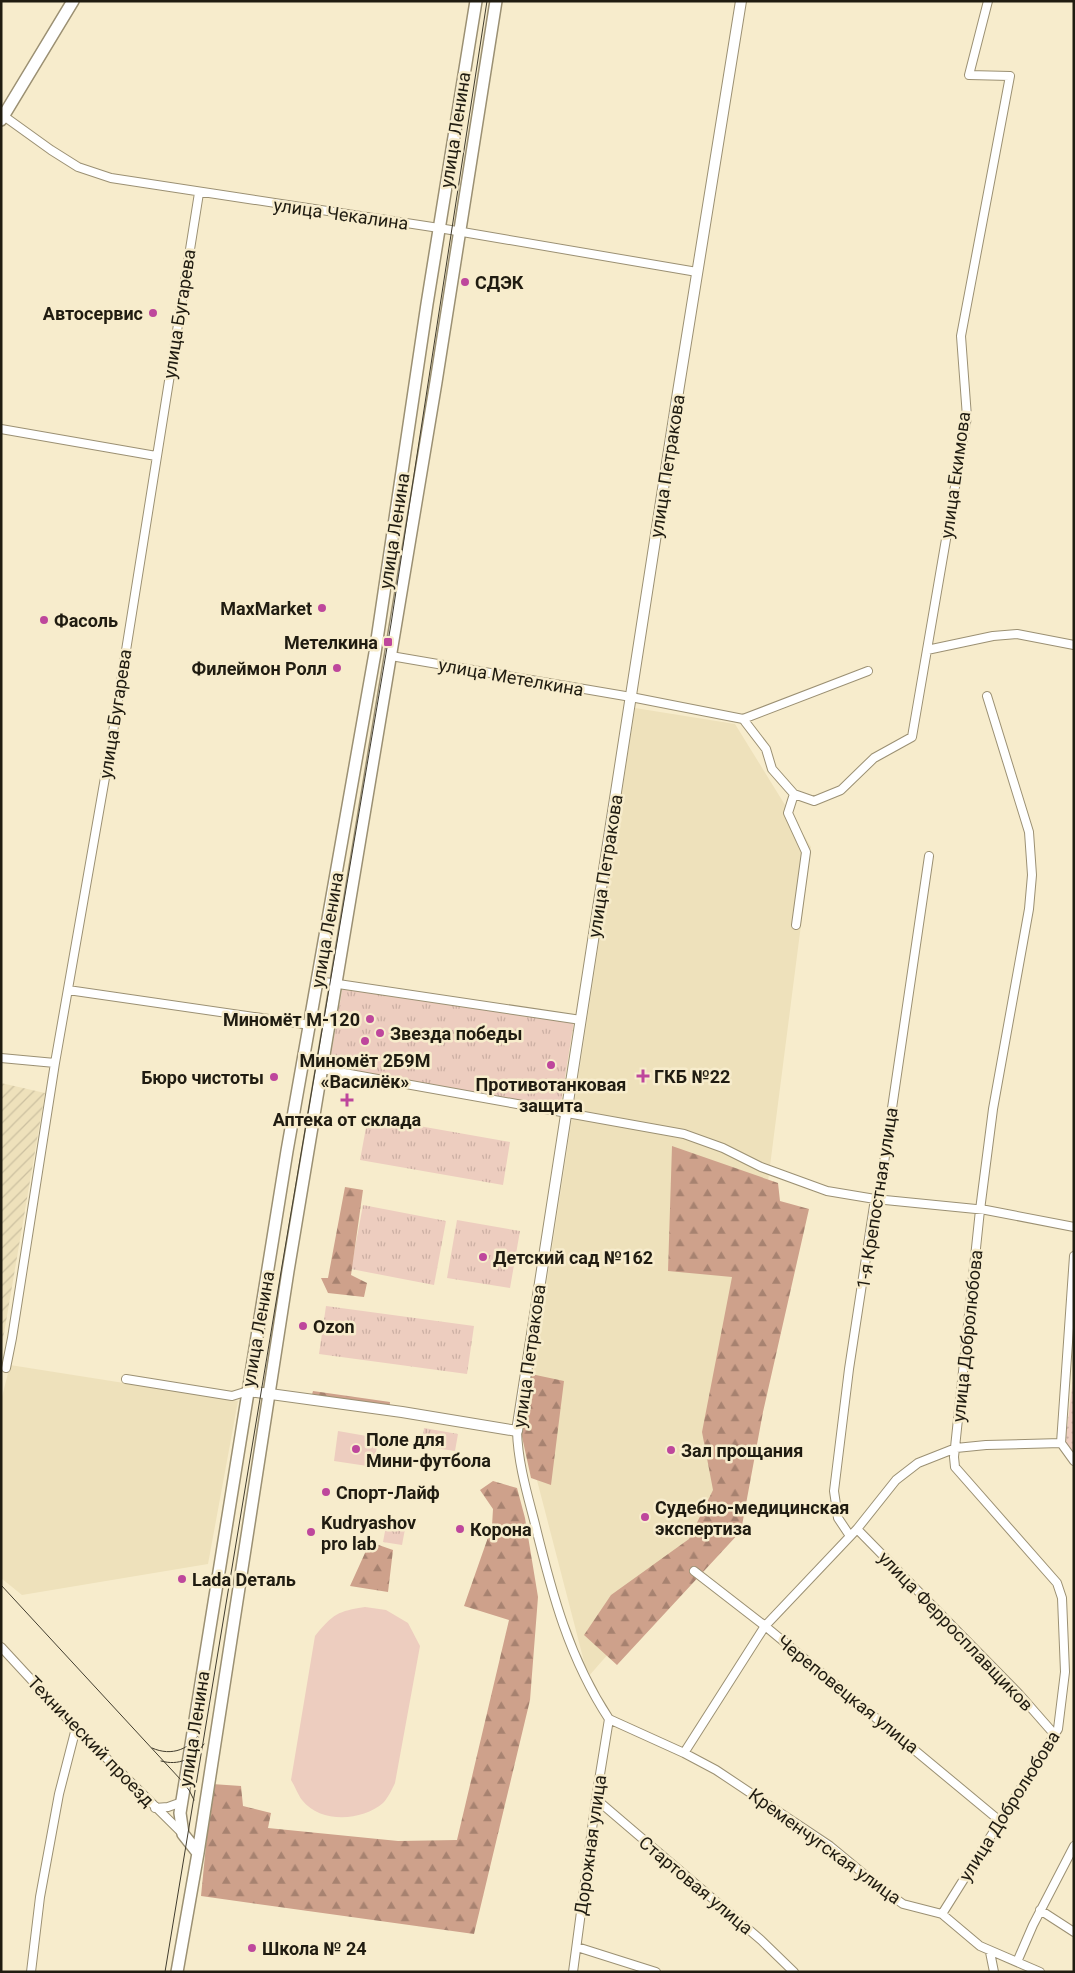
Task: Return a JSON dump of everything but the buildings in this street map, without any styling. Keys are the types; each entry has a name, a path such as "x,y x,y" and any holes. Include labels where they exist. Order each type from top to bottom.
{"main road":[{"path":"2,116 73,1"},
{"name":"улица Ленина","path":"183,1834 180,1813 248,1391 375,653 439,228 476,1"},
{"name":"улица Ленина","path":"177,1972 198,1853 269,1393 436,382 496,1"},
{"path":"183,1834 198,1853"}],"street":[{"name":"улица Петракова","path":"609,1719 594,1696 566,1636 546,1572 528,1499 518,1453 517,1431 741,1"},
{"name":"улица Екимова","path":"794,794 814,801 841,790 874,758 912,737 967,417 961,336 1010,76 969,75 988,1"},
{"name":"улица Чекалина","path":"2,116 78,167 111,178 199,193 439,228 698,272"},
{"name":"улица Бугарева","path":"6,1368 55,1063 112,732 199,193"},
{"path":"1,429 156,456"},
{"path":"927,650 993,636 1017,634 1074,645"},
{"name":"улица Метелкина","path":"391,656 631,696 743,718"},
{"path":"796,925 806,852 788,813 794,794 772,769 766,749 743,718 868,671"},
{"name":"улица Добролюбова","path":"942,1914 1055,1735 1058,1729 1064,1672 1062,1598 1057,1583 955,1467 954,1457 980,1210 994,1109 1029,909 1032,875 1029,832 987,696"},
{"name":"1-я Крепостная улица","path":"850,1536 838,1518 834,1491 849,1369 875,1198 880,1190 929,856"},
{"path":"318,981 581,1020"},
{"path":"68,990 310,1025"},
{"path":"1,1058 55,1063"},
{"path":"322,1069 684,1134 723,1148 761,1167 827,1191 980,1210 1074,1226"},
{"path":"1074,1256 1061,1443 1074,1461"},
{"path":"126,1379 232,1396 248,1391 269,1393 517,1431"},
{"path":"684,1753 766,1626 857,1529 896,1480 918,1463 956,1448 986,1445 1061,1443"},
{"name":"улица Ферросплавщиков","path":"857,1529 1019,1694 1055,1735"},
{"name":"Череповецкая улица","path":"694,1571 766,1626 1000,1821"},
{"name":"Технический проезд","path":"1,1647 76,1728 183,1834"},
{"name":"Кременчугская улица","path":"609,1719 684,1753 716,1770 830,1846 903,1904 942,1914 980,1946 990,1952 1040,1972"},
{"name":"Дорожная улица","path":"572,1972 609,1719"},
{"path":"31,1972 40,1897 59,1794 76,1728"},
{"name":"Стартовая улица","path":"596,1799 761,1940 794,1972"},
{"path":"156,1808 168,1807 182,1802"},
{"path":"1017,1962 1040,1910 1074,1846"},
{"path":"1040,1910 1074,1932"},
{"path":"577,1947 656,1972"},
{"path":"990,1952 994,1972"}],"shaded area":[{"path":"635,708 735,724 811,847 766,1197 731,1514 588,1677 524,1430"},
{"path":"1,1083 45,1093 1,1351"},
{"path":"10,1365 238,1401 208,1564 22,1595 1,1578 1,1401"}],"green space":[{"path":"343,985 574,1021 560,1109 329,1067"},
{"path":"368,1117 510,1142 503,1185 360,1160"},
{"path":"672,1146 778,1183 780,1201 809,1209 763,1412 741,1531 617,1665 584,1635 611,1595 689,1539 713,1490 702,1432 732,1277 668,1271"},
{"path":"345,1187 363,1190 351,1275 367,1283 364,1297 328,1293 321,1278 328,1278"},
{"path":"363,1205 446,1221 434,1285 351,1269"},
{"path":"457,1220 520,1231 510,1288 447,1278"},
{"path":"326,1306 474,1326 467,1374 319,1354"},
{"path":"1074,1372 1074,1455 1065,1444"},
{"path":"531,1374 564,1381 551,1485 531,1478 521,1432"},
{"path":"313,1391 390,1402 389,1410 311,1398"},
{"path":"424,1428 458,1434 455,1451 422,1446"},
{"name":"Поле для Мини-футбола","path":"338,1431 378,1438 374,1467 334,1461"},
{"path":"493,1481 517,1488 525,1518 538,1597 530,1700 474,1934 201,1896 212,1784 241,1786 243,1806 271,1813 268,1828 398,1841 457,1840 509,1620 464,1606 492,1526 493,1509 480,1490"},
{"path":"386,1526 405,1529 402,1545 383,1542"},
{"path":"370,1542 393,1550 388,1592 350,1586"},
{"path":"365,1607 386,1610 408,1623 420,1646 395,1783 387,1799 364,1814 342,1817 330,1816 310,1808 302,1800 291,1780 315,1636 332,1618 342,1612"}],"tram line":[{"path":"165,1972 391,624 487,1"},
{"path":"1,1585 181,1780 194,1800"},
{"path":"152,1748 167,1752 180,1750 192,1743 201,1731"},
{"path":"161,1761 180,1762 195,1754 204,1744"}],"place":[{"name":"СДЭК","path":"465,282"},
{"name":"Автосервис","path":"153,313"},
{"name":"MaxMarket","path":"322,608"},
{"name":"Фасоль","path":"44,620"},
{"name":"Метелкина","path":"388,642"},
{"name":"Филеймон Ролл","path":"337,668"},
{"name":"Миномёт М-120","path":"370,1019"},
{"name":"Звезда победы","path":"380,1033"},
{"name":"Миномёт 2Б9М «Василёк»","path":"365,1041"},
{"name":"Противотанковая защита","path":"551,1065"},
{"name":"ГКБ №22","path":"643,1076"},
{"name":"Бюро чистоты","path":"274,1077"},
{"name":"Аптека от склада","path":"347,1100"},
{"name":"Детский сад №162","path":"483,1257"},
{"name":"Ozon","path":"303,1326"},
{"name":"Поле для Мини-футбола","path":"356,1449"},
{"name":"Зал прощания","path":"671,1450"},
{"name":"Спорт-Лайф","path":"326,1492"},
{"name":"Судебно-медицинская экспертиза","path":"645,1517"},
{"name":"Корона","path":"460,1529"},
{"name":"Kudryashov pro lab","path":"311,1532"},
{"name":"Lada Dеталь","path":"182,1579"},
{"name":"Школа № 24","path":"252,1948"}]}
